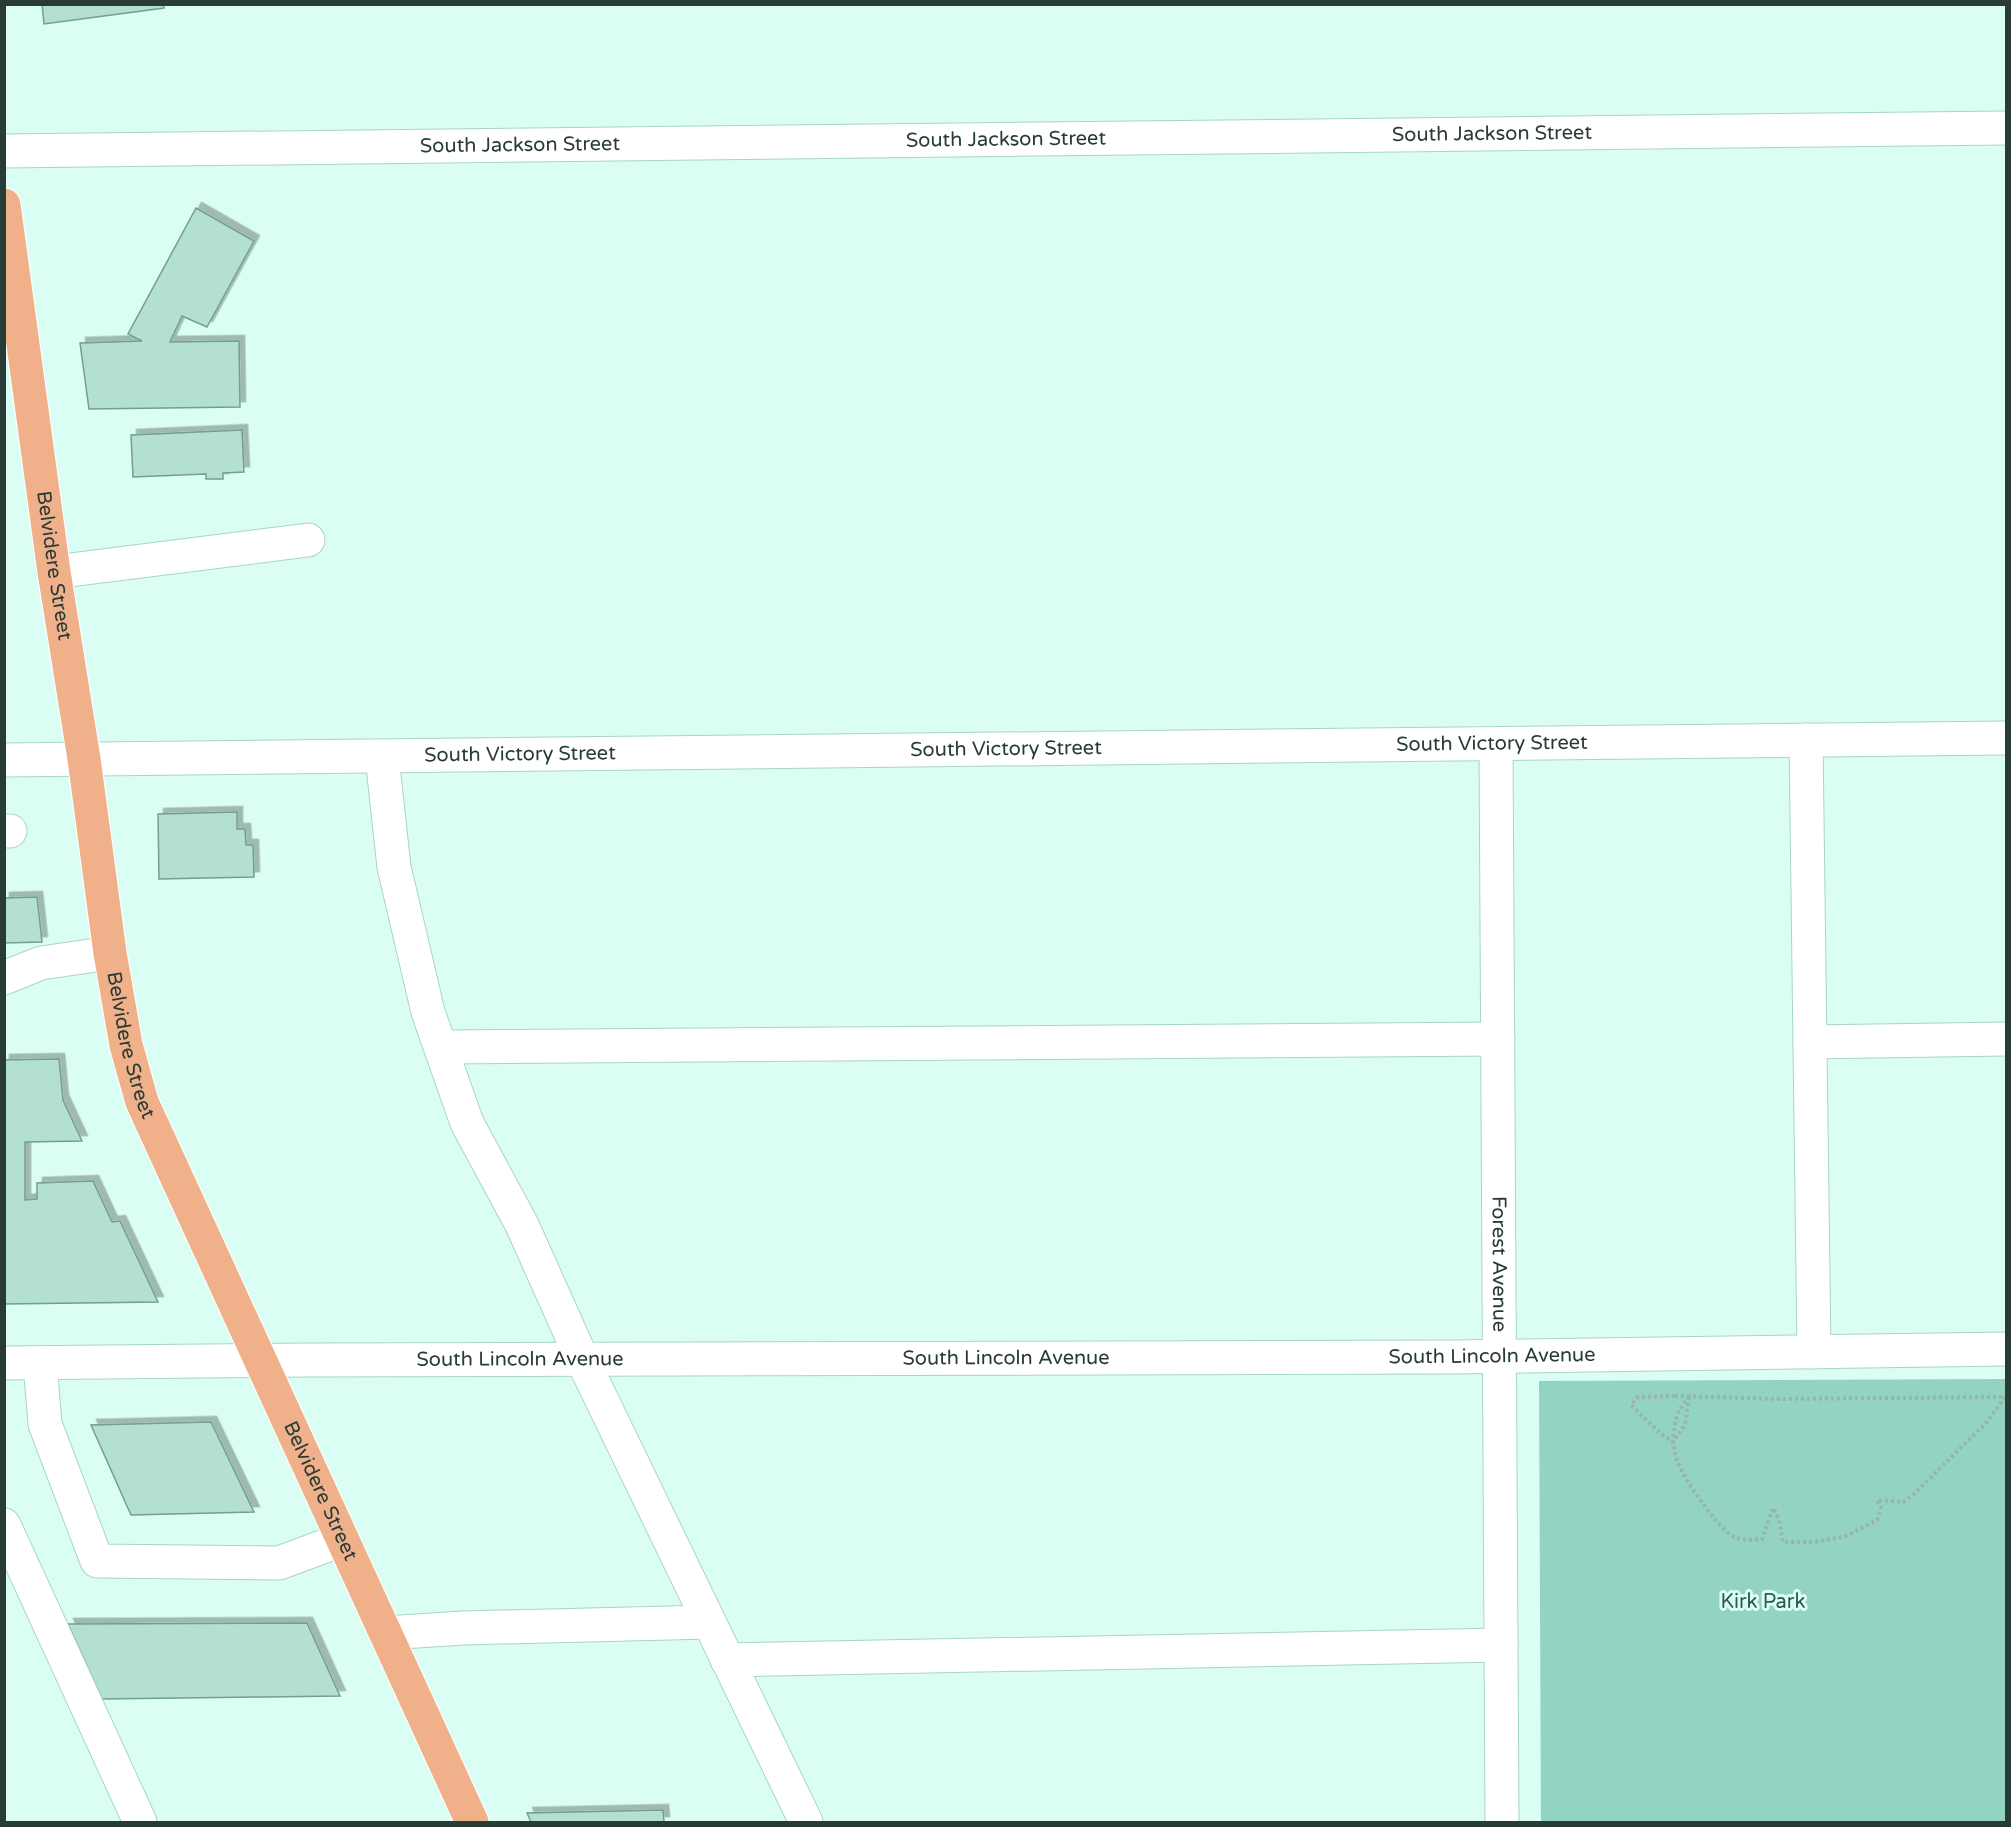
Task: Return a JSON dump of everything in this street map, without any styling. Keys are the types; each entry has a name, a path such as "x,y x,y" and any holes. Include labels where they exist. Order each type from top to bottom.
{"main road":[{"name":"Belvidere Street","path":"4,205 54,572 84,759 110,953 126,1045 142,1102 472,1822"}],"street":[{"name":"South Jackson Street","path":"4,151 2007,128"},
{"path":"54,572 308,540"},
{"name":"South Victory Street","path":"4,760 2007,738"},
{"path":"1806,740 1814,1352"},
{"name":"Forest Avenue","path":"1496,744 1502,1822"},
{"path":"382,757 394,867 428,1012 466,1123 522,1225 582,1359 806,1822"},
{"path":"4,978 41,963 110,953"},
{"path":"441,1047 1498,1039"},
{"path":"1810,1042 2007,1040"},
{"name":"South Lincoln Avenue","path":"4,1363 259,1360 1499,1356 2007,1349"},
{"path":"40,1363 45,1424 97,1561 279,1563 341,1540"},
{"path":"4,1525 140,1822"},
{"path":"386,1633 463,1628 709,1622"},
{"path":"727,1660 1501,1646"}],"path":[{"path":"1673,1442 1660,1434 1631,1405 1638,1397 1689,1397 1777,1399 2005,1397 1986,1423 1913,1495 1903,1502 1877,1500 1881,1508 1877,1520 1846,1536 1816,1542 1783,1542 1779,1519 1773,1508 1762,1539 1748,1540 1732,1536 1709,1513 1691,1486 1677,1461 1673,1442 1674,1420 1678,1410 1689,1397"},
{"path":"1673,1442 1685,1425 1689,1397"}],"green space":[{"name":"Kirk Park","path":"2006,1379 2006,1822 1541,1822 1539,1381"}],"building":[{"path":"42,4 164,4 164,8 44,24"},
{"path":"196,208 254,241 207,327 182,316 170,342 239,341 240,407 89,409 80,343 142,341 128,334"},
{"path":"242,430 244,472 223,473 223,479 206,479 206,474 133,477 131,435"},
{"path":"237,812 237,829 245,829 246,845 253,845 254,877 159,879 158,814"},
{"path":"37,897 42,942 4,943 4,898"},
{"path":"59,1059 63,1100 82,1141 25,1142 25,1200 37,1199 37,1183 93,1181 112,1222 120,1221 158,1302 4,1304 4,1060"},
{"path":"211,1422 254,1512 131,1515 91,1425"},
{"path":"307,1623 340,1696 102,1699 68,1624"},
{"path":"663,1810 664,1822 531,1822 527,1813"}]}
